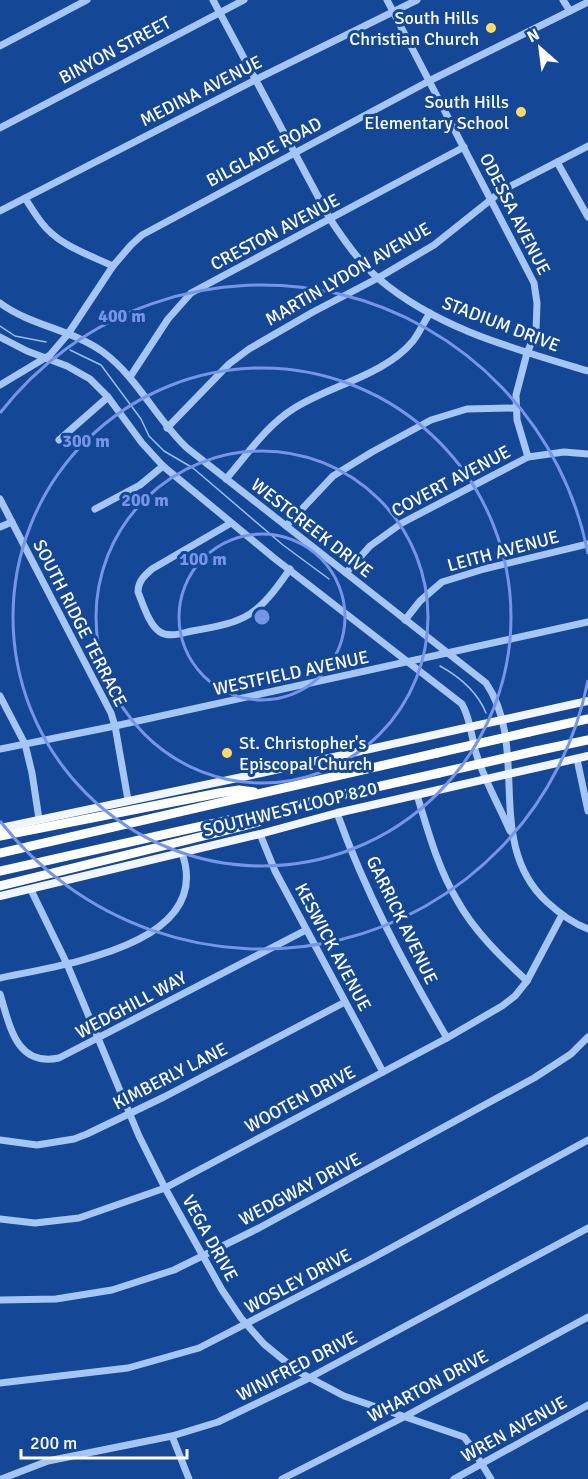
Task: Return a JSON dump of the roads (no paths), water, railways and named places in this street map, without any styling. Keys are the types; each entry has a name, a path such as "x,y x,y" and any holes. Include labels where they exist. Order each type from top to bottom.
{"highway":[{"path":"0,852 588,719"},
{"path":"0,871 588,740"},
{"path":"0,836 239,790 259,793"},
{"path":"0,886 258,822 281,807"}],"main road":[{"path":"0,828 588,701"},
{"name":"SOUTHWEST LOOP 820","path":"0,896 260,834 337,813 588,756"}],"street":[{"path":"0,46 87,0"},
{"name":"STADIUM DRIVE","path":"213,0 330,219 346,243 378,278 430,314 461,329 527,353 588,371"},
{"name":"BINYON STREET","path":"0,128 244,0"},
{"name":"ODESSA AVENUE","path":"387,0 534,283 537,303 536,332 527,353 515,408 528,457"},
{"name":"MEDINA AVENUE","path":"0,211 417,0"},
{"path":"563,0 570,11"},
{"name":"BILGLADE ROAD","path":"0,385 47,358 68,334 113,266 131,245 154,228 429,81 588,2"},
{"name":"MARTIN LYDON AVENUE","path":"167,428 229,364 249,349 434,245 491,199 588,146"},
{"name":"CRESTON AVENUE","path":"130,377 168,319 191,293 464,147"},
{"path":"557,162 588,217"},
{"path":"25,198 41,222 56,237 71,247 113,266"},
{"name":"WESTCREEK DRIVE","path":"0,303 23,318 86,341 103,352 130,377 167,428 187,448 486,683 495,696 503,719 512,836"},
{"path":"226,479 270,428 290,410 388,361 412,342 430,314"},
{"name":"WESTCREEK DRIVE","path":"0,337 84,375 108,397 142,443 163,466 231,524 462,704 468,715 475,751 512,836 523,873 541,896 561,915 588,929"},
{"path":"59,440 108,397"},
{"path":"286,526 333,476 431,420 467,409 515,408"},
{"name":"COVERT AVENUE","path":"346,573 370,546 402,523 528,457 564,452 588,454"},
{"path":"95,509 140,485 163,466"},
{"name":"SOUTH RIDGE TERRACE","path":"0,499 111,713 128,800"},
{"path":"0,527 12,522"},
{"path":"231,524 152,568 143,577 138,586 138,592 153,625 160,633 170,635 212,628 241,620 258,610 269,599 290,569"},
{"name":"LEITH AVENUE","path":"405,620 420,601 442,582 484,569 588,544"},
{"name":"WESTFIELD AVENUE","path":"0,749 588,622"},
{"path":"0,696 25,744 39,819"},
{"path":"577,759 588,811"},
{"path":"417,795 434,847 457,900 484,938 527,981"},
{"name":"GARRICK AVENUE","path":"337,813 351,850 398,950 447,1038"},
{"name":"KESWICK AVENUE","path":"260,834 275,871 383,1072"},
{"path":"0,978 67,964 116,950 165,923 175,911 186,885 182,853"},
{"name":"VEGA DRIVE","path":"31,890 67,964 129,1114 165,1188 222,1290 247,1325 273,1352 309,1378 344,1396 464,1437 491,1479"},
{"name":"WOOTEN DRIVE","path":"0,1219 35,1223 79,1218 165,1188 447,1038 515,996 527,981 561,915"},
{"name":"WEDGHILL WAY","path":"0,994 14,1035 21,1048 29,1056 43,1060 59,1059 306,930"},
{"name":"KIMBERLY LANE","path":"0,1140 38,1144 74,1139 129,1114 345,1002"},
{"name":"WEDGWAY DRIVE","path":"0,1300 56,1299 112,1290 174,1270 384,1161 534,1078 571,1054 588,1037"},
{"name":"WOSLEY DRIVE","path":"0,1383 143,1365 199,1348 247,1325 588,1140"},
{"name":"WINIFRED DRIVE","path":"1,1479 48,1461 172,1436 225,1419 309,1378 588,1228"},
{"name":"WHARTON DRIVE","path":"282,1479 404,1417 588,1317"},
{"name":"WREN AVENUE","path":"454,1479 588,1406"},
{"path":"172,1436 189,1479"}],"waterway":[{"path":"0,326 15,336 46,342"},
{"path":"70,350 101,365 141,419 149,436 164,451 193,468 283,545 329,579"},
{"path":"440,666 467,685 478,698 486,713"}],"place":[{"name":"South Hills Christian Church","path":"491,28"},
{"name":"South Hills Elementary School","path":"521,112"},
{"name":"St. Christopher's Episcopal Church","path":"227,753"}]}
